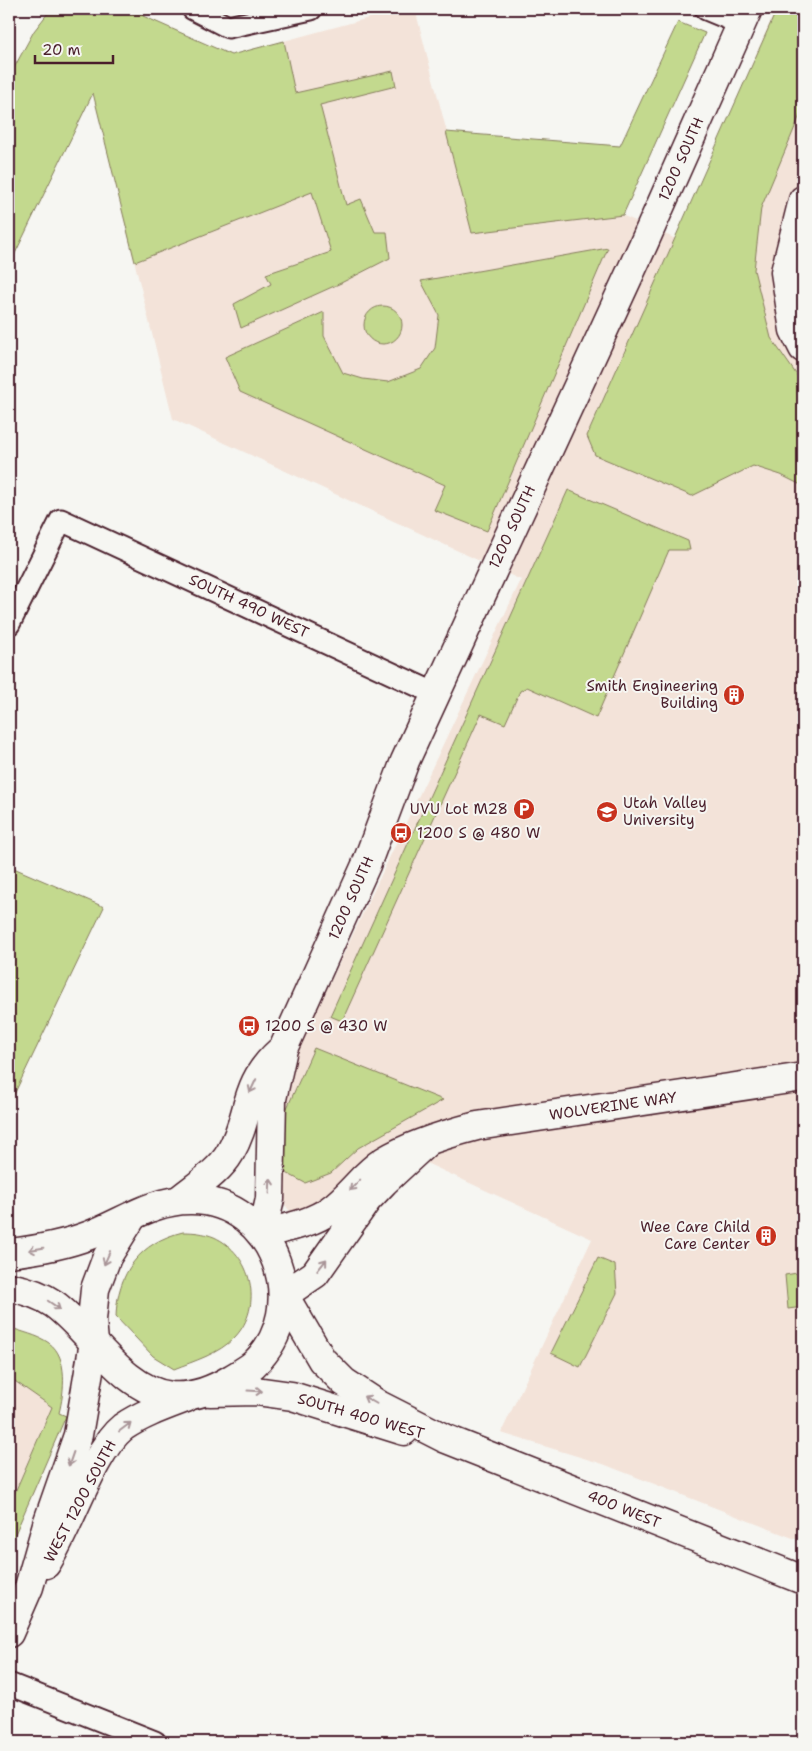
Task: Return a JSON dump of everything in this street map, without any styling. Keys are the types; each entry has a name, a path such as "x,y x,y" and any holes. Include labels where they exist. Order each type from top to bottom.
{"street":[{"path":"194,9 228,27 311,9"},
{"path":"706,9 745,16"},
{"name":"1200 SOUTH","path":"262,1234 271,1184 270,1140 272,1099 283,1049 366,864 390,797 436,694 644,243 745,16"},
{"path":"803,200 785,272 794,330 803,348"},
{"name":"SOUTH 490 WEST","path":"9,624 61,520 436,694"},
{"name":"1200 SOUTH","path":"179,1200 228,1157 256,1079 268,1063 283,1049"},
{"name":"WOLVERINE WAY","path":"262,1234 320,1216 340,1202 359,1181 379,1165 406,1150 453,1132 477,1126 803,1078"},
{"name":"WOLVERINE WAY","path":"284,1295 315,1274 368,1200 391,1175 426,1143"},
{"path":"9,1253 57,1245 88,1236 147,1208 179,1200 201,1200 223,1206 250,1222 262,1234 276,1258 282,1277 284,1295 278,1325 264,1352 253,1365 198,1394"},
{"name":"WEST 1200 SOUTH","path":"9,1633 29,1587 47,1524 78,1435 94,1342 92,1320 95,1289 107,1257 132,1216"},
{"path":"9,1287 36,1294 53,1303 94,1342"},
{"name":"SOUTH 400 WEST","path":"284,1295 316,1351 344,1382 379,1405 444,1438"},
{"name":"SOUTH 400 WEST","path":"94,1342 137,1385 160,1394 256,1391 292,1396 397,1429 444,1438"},
{"name":"WEST 1200 SOUTH","path":"29,1587 58,1545 99,1458 114,1437 136,1419 198,1394"},
{"name":"400 WEST","path":"444,1438 803,1580"},
{"path":"9,1684 155,1742"}],"shaded area":[{"name":"Utah Valley University","path":"402,9 415,9 473,233 615,212 676,239 776,9 803,9 803,1542 603,1464 501,1433 592,1239 387,1145 322,1204 291,1213 283,1202 278,1128 289,1074 301,1044 521,580 173,419 93,93"},
{"path":"9,1377 53,1406 9,1505"}],"green space":[{"path":"51,9 146,9 143,16 231,55 284,41 295,93 393,71 396,86 320,105 346,205 361,199 375,232 387,232 390,258 341,283 241,328 234,304 271,284 266,274 331,252 312,192 135,262 93,93 9,266 9,77 34,31"},
{"path":"777,9 803,9 803,108 761,208 754,270 771,338 803,384 803,486 781,475 753,466 692,496 595,455 587,436"},
{"path":"678,22 705,33 623,215 472,233 446,132 620,146"},
{"path":"608,248 487,531 434,510 445,485 240,392 225,357 324,312 324,336 343,373 363,379 388,382 421,369 435,348 439,315 421,281"},
{"path":"383,306 397,311 402,325 397,339 383,344 369,339 364,325 369,311"},
{"path":"568,490 688,541 690,550 669,550 596,718 527,687 520,691 505,724 481,714 342,1021 330,1016"},
{"path":"9,866 104,907 9,1105"},
{"path":"314,1048 443,1100 358,1148 331,1173 305,1183 279,1169 274,1137"},
{"path":"183,1232 214,1237 227,1245 237,1255 245,1268 250,1282 251,1296 249,1311 244,1324 229,1343 198,1360 174,1369 153,1356 116,1317 117,1301 126,1273 143,1252 155,1243"},
{"path":"598,1258 615,1265 617,1293 580,1367 551,1353"},
{"path":"803,1272 803,1307 788,1309 785,1275"},
{"path":"9,1327 40,1338 55,1349 60,1357 63,1376 59,1413 66,1416 9,1548 9,1506 52,1407 9,1377"}],"place":[{"name":"Smith Engineering Building","path":"734,695"},
{"name":"UVU Lot M28","path":"524,809"},
{"name":"Utah Valley University","path":"607,812"},
{"name":"1200 S @ 480 W","path":"401,833"},
{"name":"1200 S @ 430 W","path":"249,1026"},
{"name":"Wee Care Child Care Center","path":"766,1236"}]}
